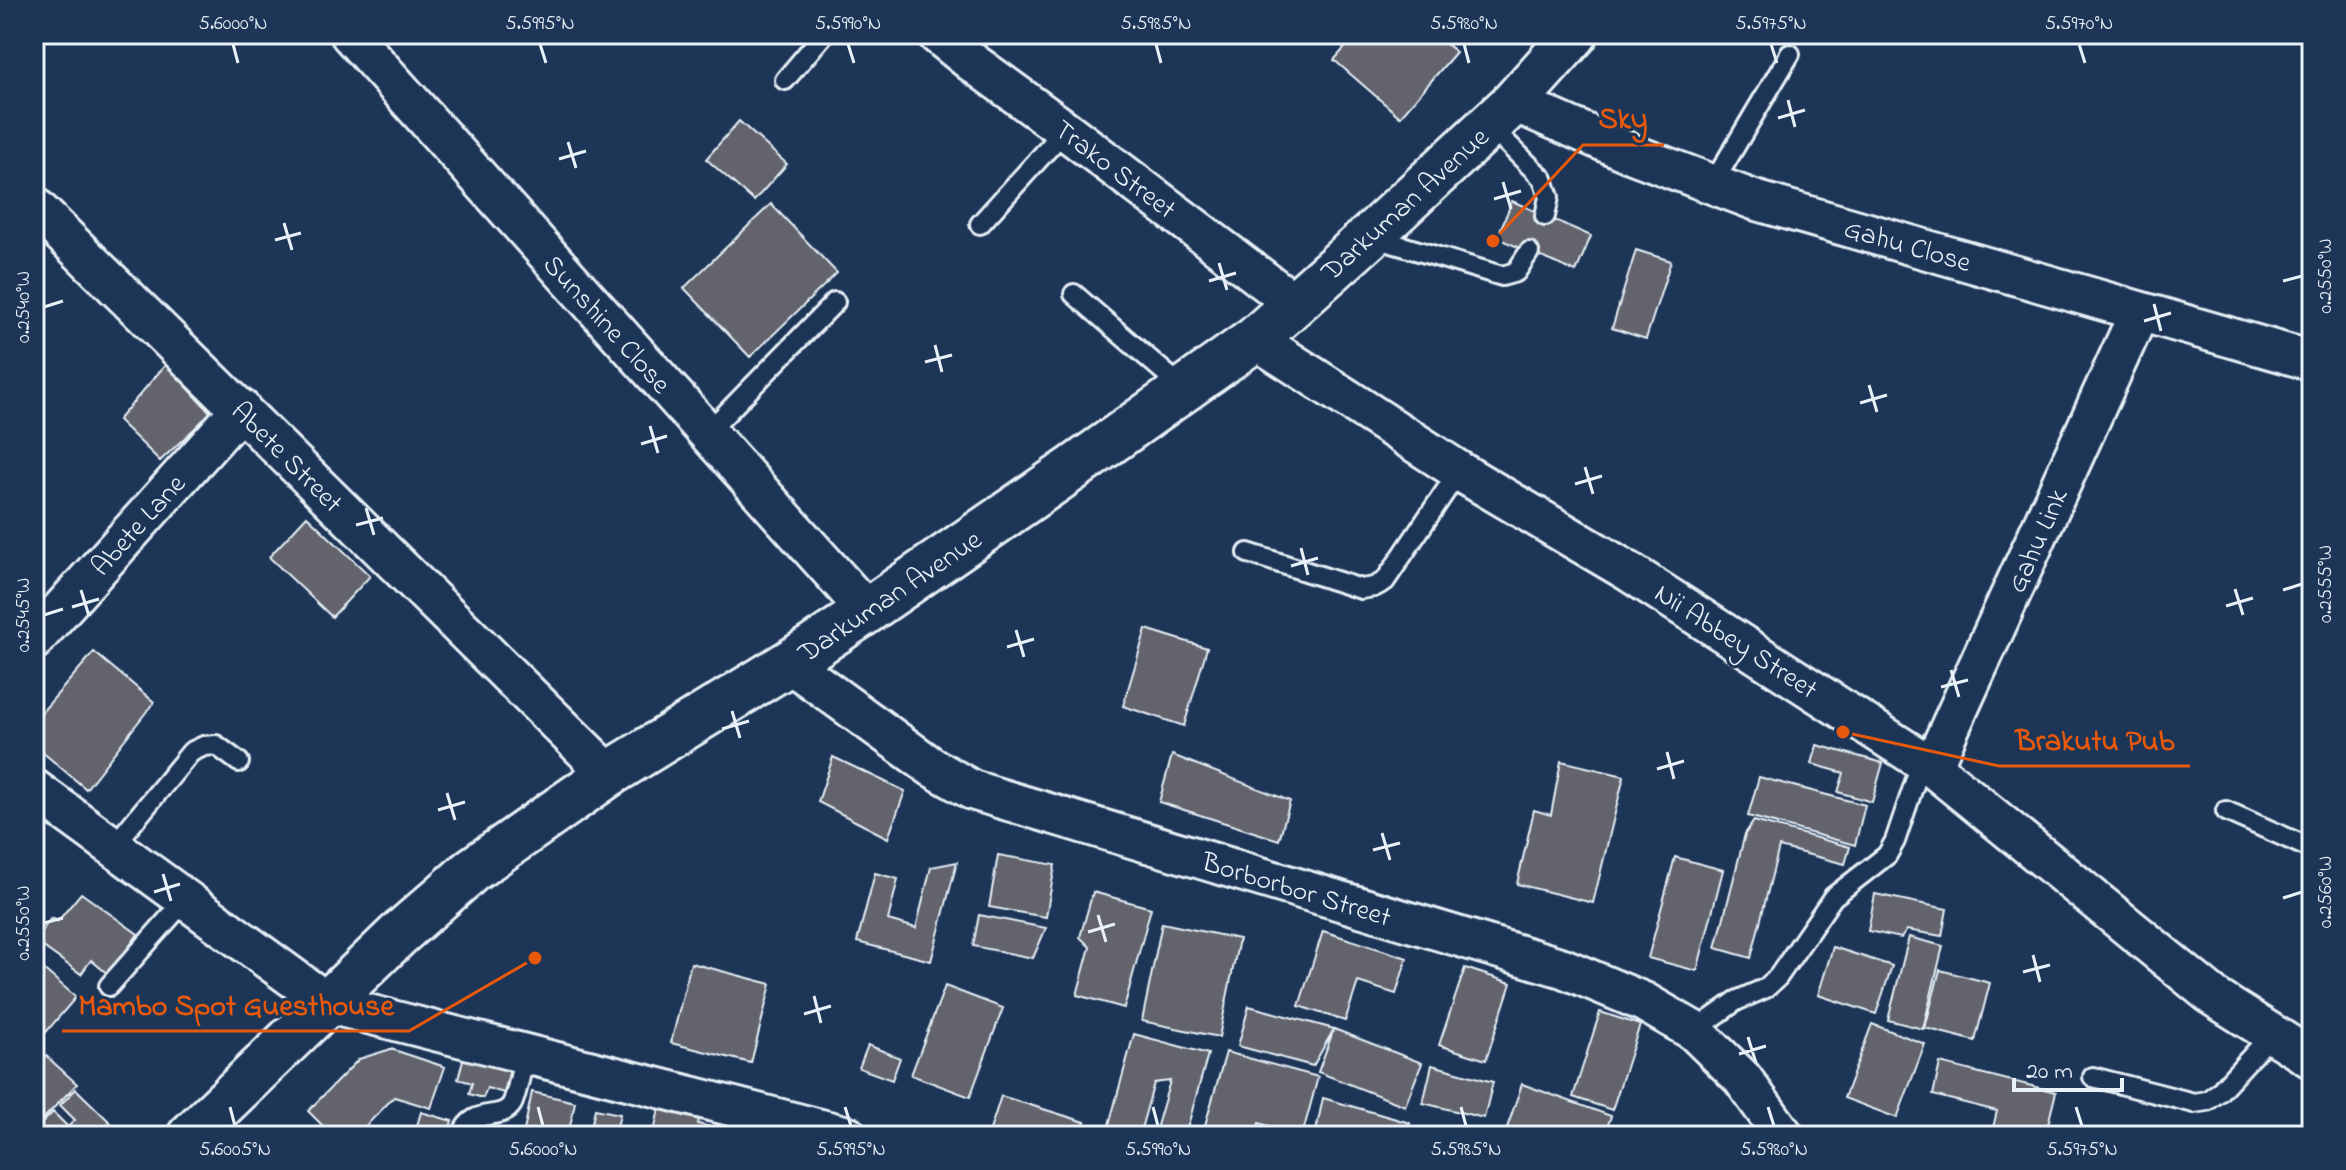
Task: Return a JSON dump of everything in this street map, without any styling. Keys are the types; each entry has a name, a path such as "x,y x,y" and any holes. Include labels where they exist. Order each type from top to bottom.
{"street":[{"name":"Sunshine Close","path":"350,34 867,611"},
{"name":"Trako Street","path":"937,34 1294,303"},
{"name":"Darkuman Avenue","path":"190,1136 398,935 472,870 609,774 867,611 1255,339 1502,114 1563,38"},
{"name":"Gahu Close","path":"1502,114 1630,153 1754,200 2312,361"},
{"name":"Abete Street","path":"34,206 609,774"},
{"name":"Gahu Link","path":"1927,764 2139,313"},
{"name":"Nii Abbey Street","path":"1255,339 1459,471 1628,571 1927,764 2214,997 2312,1059"},
{"name":"Abete Lane","path":"34,640 241,409"},
{"name":"Borborbor Street","path":"789,663 932,767 972,790 1563,968 1644,1002 1694,1031 1742,1078 1784,1136"},
{"path":"34,789 329,1004 848,1136"}],"lane":[{"path":"785,80 824,34"},
{"path":"1712,185 1790,54"},
{"path":"1502,114 1543,179 1549,197 1545,216"},
{"path":"980,224 1065,130"},
{"path":"1370,236 1502,276 1516,272 1529,252"},
{"path":"1074,294 1184,389"},
{"path":"707,433 835,302"},
{"path":"1248,553 1361,589 1374,587 1385,581 1459,471"},
{"path":"113,847 191,752 216,745 239,762"},
{"path":"1694,1031 1736,1001 1766,988 1778,977 1833,897 1887,855 1927,764"},
{"path":"2226,811 2312,849"},
{"path":"109,986 186,899"},
{"path":"2093,1077 2194,1103 2207,1101 2272,1034"},
{"path":"461,1136 468,1123 477,1117 503,1112 512,1103 525,1054"}],"building":[{"path":"1357,34 1434,34 1456,52 1400,117 1334,60"},
{"path":"739,121 787,164 754,201 706,159"},
{"path":"1512,201 1591,236 1576,272 1497,238"},
{"path":"771,204 837,273 750,357 684,288"},
{"path":"1636,250 1671,261 1646,339 1612,328"},
{"path":"166,364 211,413 160,461 118,420"},
{"path":"307,516 370,576 332,617 269,557"},
{"path":"1146,629 1207,648 1184,726 1123,706"},
{"path":"94,652 154,702 86,789 34,745 34,721"},
{"path":"1817,745 1883,763 1872,802 1838,792 1844,773 1812,764"},
{"path":"1172,755 1290,801 1279,840 1159,802"},
{"path":"833,757 905,791 888,838 818,802"},
{"path":"1561,761 1624,776 1593,903 1517,884 1534,810 1551,815"},
{"path":"1759,777 1865,805 1855,845 1748,816"},
{"path":"1754,821 1850,847 1845,864 1779,847 1751,958 1716,948 1745,834"},
{"path":"998,855 1055,865 1046,917 989,907"},
{"path":"1675,857 1723,870 1697,971 1648,958"},
{"path":"957,862 931,961 857,942 875,873 898,879 888,920 916,928 931,867"},
{"path":"1093,892 1151,908 1124,1008 1077,995 1090,947 1080,937"},
{"path":"81,893 138,934 109,975 91,960 81,974 35,941 51,918 58,921"},
{"path":"1875,894 1947,909 1942,936 1907,930 1901,938 1868,931"},
{"path":"979,915 1046,928 1033,958 973,946"},
{"path":"1162,923 1239,939 1219,1037 1142,1021"},
{"path":"1323,931 1407,958 1396,994 1358,982 1345,1021 1299,1006"},
{"path":"1909,937 1943,946 1923,1029 1888,1020"},
{"path":"1833,947 1892,966 1876,1014 1818,995"},
{"path":"34,961 76,997 41,1038 34,1032"},
{"path":"691,963 771,984 751,1063 671,1043"},
{"path":"1465,968 1511,983 1486,1060 1439,1045"},
{"path":"1940,970 1990,983 1975,1041 1925,1028"},
{"path":"945,986 1003,1008 970,1097 911,1075"},
{"path":"1249,1006 1334,1029 1313,1066 1238,1046"},
{"path":"1600,1012 1640,1025 1612,1110 1573,1097"},
{"path":"1872,1024 1925,1044 1897,1118 1844,1098"},
{"path":"1334,1029 1422,1063 1405,1106 1318,1072"},
{"path":"1134,1034 1208,1054 1185,1136 1154,1136 1170,1081 1154,1083 1139,1136 1107,1132"},
{"path":"868,1045 900,1058 892,1080 859,1068"},
{"path":"391,1049 445,1067 431,1108 394,1097 356,1136 333,1136 308,1111 359,1059"},
{"path":"465,1052 511,1065 504,1093 487,1088 483,1098 469,1094 472,1083 458,1079"},
{"path":"1226,1052 1318,1077 1302,1136 1259,1123 1255,1136 1216,1136 1203,1132"},
{"path":"43,1053 77,1084 42,1120 34,1111 34,1063"},
{"path":"1940,1063 2056,1092 2045,1136 1991,1136 1997,1111 1933,1095"},
{"path":"1432,1065 1493,1082 1484,1118 1423,1103"},
{"path":"1522,1084 1611,1116 1604,1136 1530,1136 1507,1128"},
{"path":"76,1089 118,1130 111,1136 34,1136 34,1131 53,1112 68,1127 75,1120 60,1105"},
{"path":"532,1092 575,1102 568,1136 523,1136"},
{"path":"1001,1096 1085,1122 1080,1136 1009,1136 990,1130"},
{"path":"1323,1098 1410,1123 1406,1136 1315,1136"},
{"path":"595,1109 620,1114 615,1136 589,1136"},
{"path":"659,1109 699,1118 698,1124 731,1132 730,1136 653,1136"},
{"path":"421,1112 452,1121 447,1136 414,1136"}],"place":[{"name":"Sky","path":"1493,241"},
{"name":"Brakutu Pub","path":"1843,732"},
{"name":"Mambo Spot Guesthouse","path":"535,958"}]}
